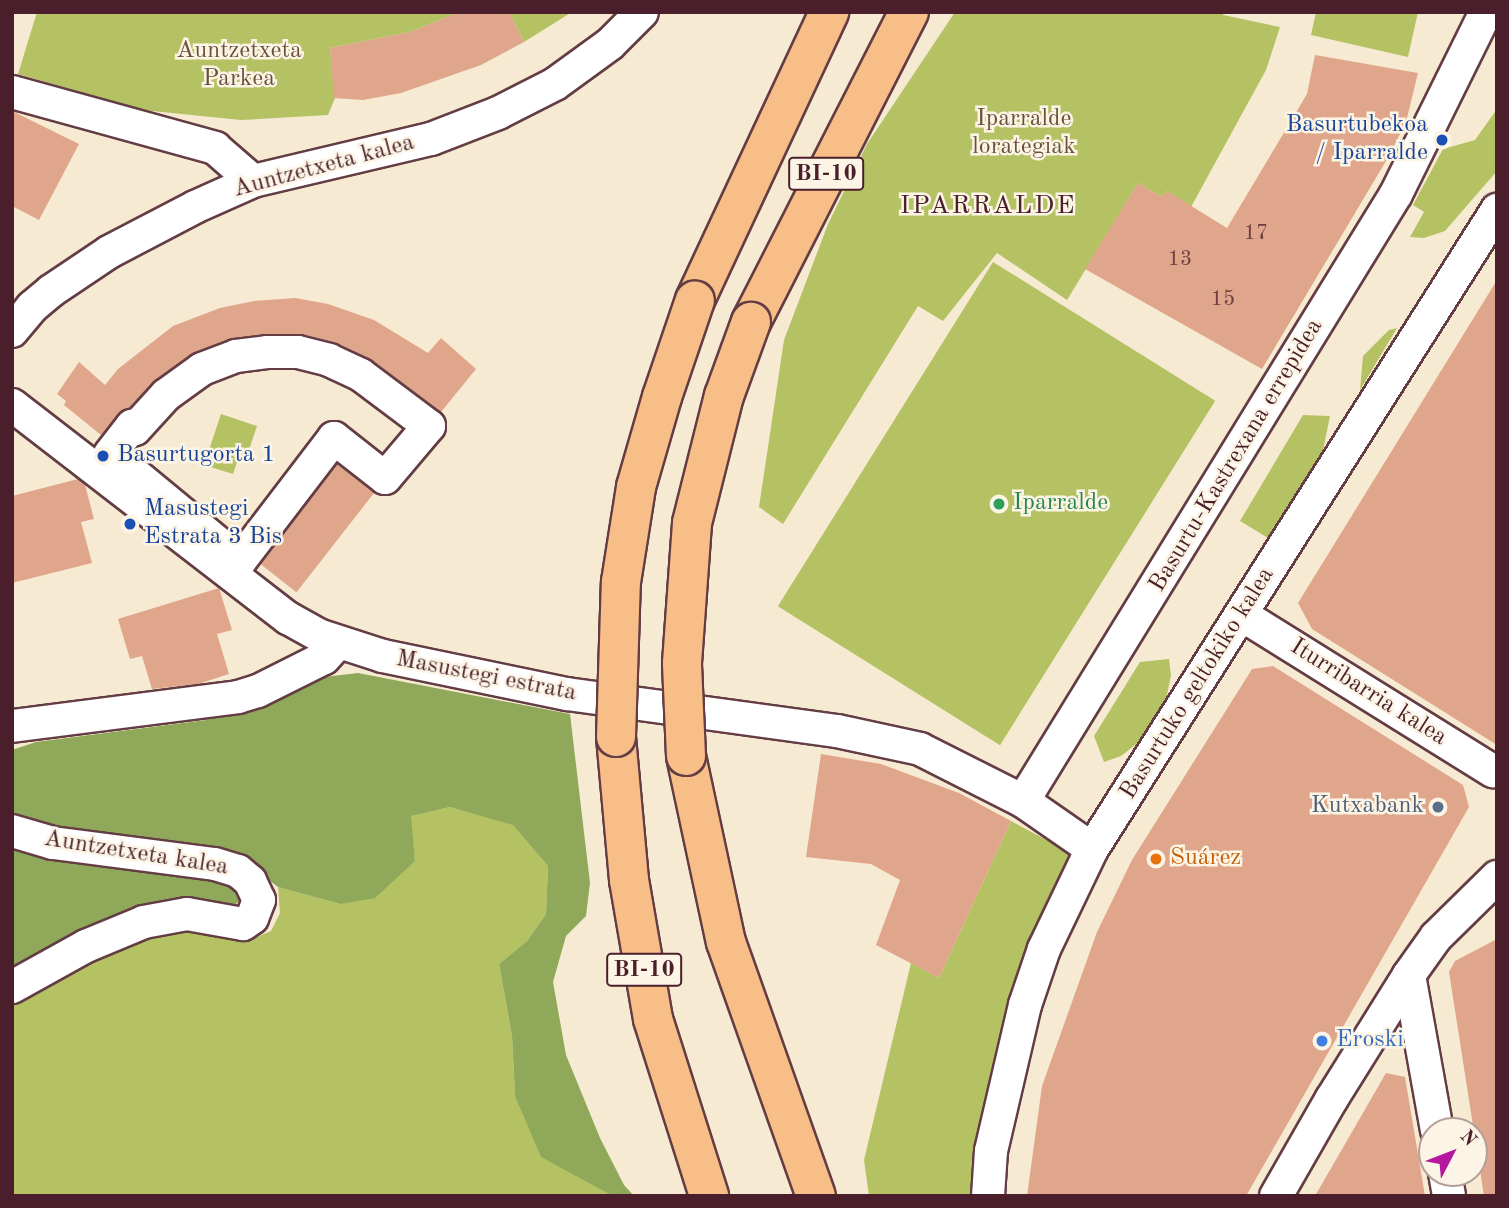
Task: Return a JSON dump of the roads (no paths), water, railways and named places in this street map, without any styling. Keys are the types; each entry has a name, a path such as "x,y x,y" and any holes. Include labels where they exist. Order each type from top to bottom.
{"highway":[{"name":"BI-10","path":"709,1196 653,1019 629,880 616,737 621,582 636,487 662,397 695,300 829,12"},
{"name":"BI-10","path":"816,1196 726,943 686,756 682,663 692,523 724,396 751,322 909,12"}],"street":[{"name":"Auntzetxeta kalea","path":"12,331 32,307 51,291 109,252 195,207 253,181 430,139 498,113 555,84 610,44 642,12"},
{"name":"Basurtu-Kastrexana errepidea","path":"1023,801 1384,214 1486,12"},
{"path":"12,92 215,148 253,181"},
{"name":"Basurtuko geltokiko kalea","path":"988,1196 990,1151 1025,1005 1044,949 1092,849 1497,210"},
{"path":"267,352 298,352 329,360 361,375 429,426 385,478 334,438 240,561 110,454 115,447 132,426 135,429 166,395 202,369 236,356 267,352"},
{"name":"Masustegi estrata","path":"12,405 288,618 338,643 383,656 567,694 837,731 919,749 1023,801 1092,849"},
{"name":"Iturribarria kalea","path":"1242,615 1493,771"},
{"path":"12,726 238,697 258,691 324,658 338,643"},
{"name":"Auntzetxeta kalea","path":"12,831 53,843 215,864 238,871 250,881 259,900 252,918 243,924 231,924 187,914 144,922 86,946 12,987"},
{"path":"1276,1196 1409,975 1436,937 1497,877"},
{"path":"1409,975 1434,1117"}],"place":[{"name":"Basurtubekoa / Iparralde","path":"1442,140"},
{"name":"Basurtugorta 1","path":"103,456"},
{"name":"Iparralde","path":"999,504"},
{"name":"Masustegi Estrata 3 Bis","path":"130,524"},
{"name":"Kutxabank","path":"1438,807"},
{"name":"Suárez","path":"1156,859"},
{"name":"Eroski","path":"1322,1041"}],"district":[{"name":"IPARRALDE","path":"988,207"}],"park label":[{"name":"Auntzetxeta Parkea","path":"239,66"},
{"name":"Iparralde lorategiak","path":"1024,134"}]}
